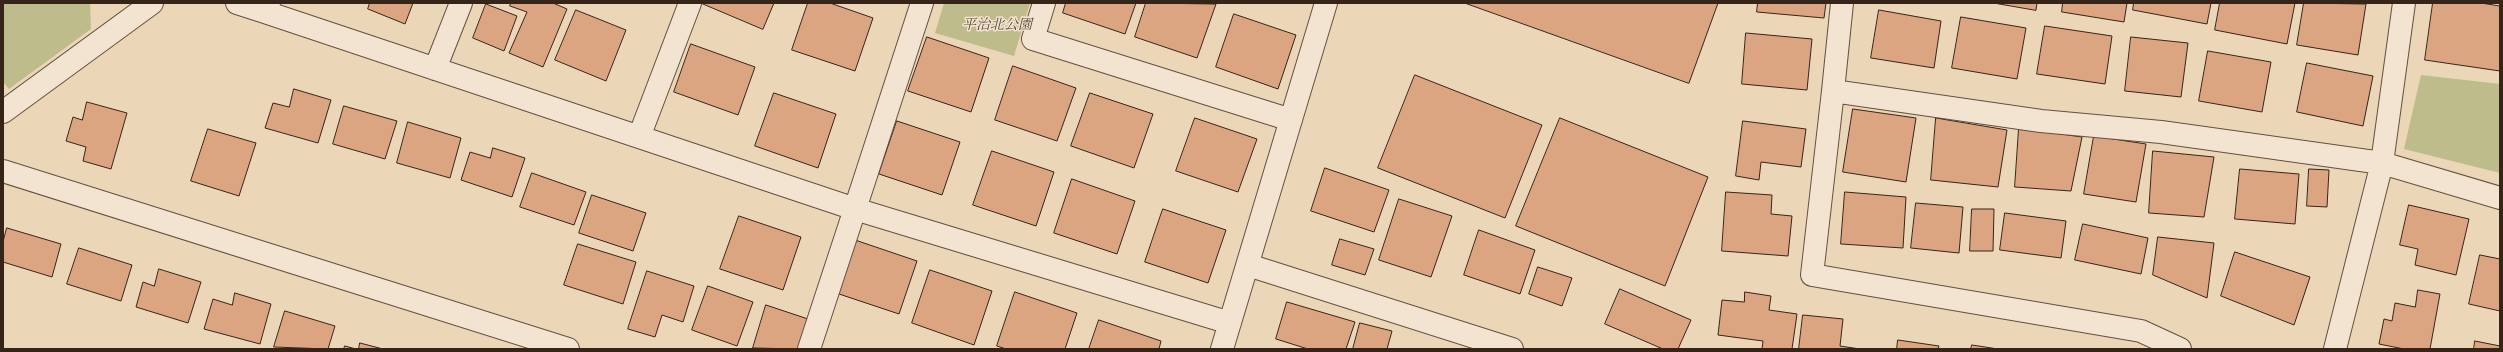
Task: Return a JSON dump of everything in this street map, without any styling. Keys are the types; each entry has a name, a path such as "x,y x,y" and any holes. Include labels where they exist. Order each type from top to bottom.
{"street":[{"path":"3,112 152,3"},
{"path":"237,3 267,7 435,69 855,209 1230,323"},
{"path":"435,69 461,3"},
{"path":"639,137 690,3"},
{"path":"809,349 922,3"},
{"path":"1044,3 1032,39 1291,120"},
{"path":"1222,349 1326,3"},
{"path":"1842,3 1812,275 2142,331 2180,349"},
{"path":"2335,349 2382,162 2404,3"},
{"path":"1833,91 2041,121 2161,132 2382,162 2500,198"},
{"path":"3,171 568,349"},
{"path":"1248,265 1512,349"}],"green space":[{"path":"3,3 90,3 91,29 9,89 3,82"},
{"name":"平治北公園","path":"944,3 1030,3 1014,56 935,33"},
{"path":"2421,75 2500,84 2500,173 2404,149"}],"building":[{"path":"370,3 413,3 405,24 368,9"},
{"path":"511,3 553,3 567,9 543,67 509,53 527,12 510,6"},
{"path":"701,3 774,3 763,29"},
{"path":"808,3 830,3 873,18 855,71 792,50"},
{"path":"1066,3 1136,3 1125,34 1063,13"},
{"path":"1146,3 1216,4 1197,58 1135,37"},
{"path":"1465,3 1718,3 1689,83"},
{"path":"1758,3 1826,3 1824,18 1757,12"},
{"path":"1994,3 2037,3 2036,10"},
{"path":"2063,3 2127,3 2124,22 2062,12"},
{"path":"2134,3 2211,3 2207,24 2133,10"},
{"path":"2220,3 2295,3 2287,44 2215,30"},
{"path":"2304,3 2366,4 2358,55 2297,45"},
{"path":"2433,3 2481,3 2500,6 2500,71 2425,60"},
{"path":"486,4 517,16 504,51 473,38"},
{"path":"576,10 626,30 606,81 555,60"},
{"path":"1879,10 1941,21 1934,68 1871,58"},
{"path":"1234,14 1296,35 1278,89 1216,67"},
{"path":"1961,17 2026,28 2017,79 1952,68"},
{"path":"2045,26 2112,36 2105,84 2037,74"},
{"path":"1746,33 1812,39 1807,90 1742,84"},
{"path":"927,37 989,58 971,112 908,91"},
{"path":"2131,37 2188,43 2181,97 2125,91"},
{"path":"691,44 755,67 738,115 674,92"},
{"path":"2208,51 2271,62 2262,112 2199,101"},
{"path":"2307,63 2373,76 2363,126 2297,112"},
{"path":"1013,66 1076,88 1057,141 995,120"},
{"path":"1415,75 1542,125 1505,218 1378,168"},
{"path":"294,89 331,100 318,143 265,128 273,103 289,107"},
{"path":"774,93 836,114 818,168 755,146"},
{"path":"1090,93 1153,114 1134,168 1071,146"},
{"path":"87,102 127,113 111,169 83,161 86,147 66,141 73,117 82,120"},
{"path":"344,106 397,121 385,159 333,144"},
{"path":"1853,109 1916,118 1906,182 1843,172"},
{"path":"1195,118 1257,139 1238,192 1176,171"},
{"path":"1560,118 1708,177 1665,286 1516,226"},
{"path":"1936,118 2007,130 1998,187 1931,180"},
{"path":"897,121 960,142 942,195 879,174"},
{"path":"1743,121 1806,129 1801,167 1761,162 1759,180 1736,176"},
{"path":"408,122 461,138 450,178 397,163"},
{"path":"2019,128 2082,137 2071,191 2015,187"},
{"path":"208,129 256,143 239,196 191,181"},
{"path":"2094,136 2146,144 2136,202 2084,194"},
{"path":"493,148 525,158 512,197 461,180 470,152 490,158"},
{"path":"992,151 1054,172 1036,226 973,205"},
{"path":"2153,151 2214,157 2204,217 2149,213"},
{"path":"1325,168 1389,190 1374,232 1311,211"},
{"path":"2240,169 2299,174 2295,224 2235,219"},
{"path":"2309,169 2329,170 2327,207 2307,206"},
{"path":"532,173 586,192 574,225 520,207"},
{"path":"1072,179 1135,201 1117,254 1054,233"},
{"path":"1726,192 1772,195 1771,214 1792,216 1788,256 1722,251"},
{"path":"1845,192 1906,197 1903,248 1841,244"},
{"path":"592,195 646,213 633,251 579,233"},
{"path":"1399,199 1452,216 1431,277 1379,260"},
{"path":"1916,203 1963,207 1959,253 1911,248"},
{"path":"2409,205 2469,219 2456,275 2415,265 2418,249 2400,245"},
{"path":"1163,209 1226,230 1208,283 1145,262"},
{"path":"1972,209 1994,209 1993,251 1970,251"},
{"path":"2005,213 2066,221 2061,258 2000,250"},
{"path":"739,216 801,237 783,290 720,269"},
{"path":"2083,224 2148,238 2141,274 2075,260"},
{"path":"7,228 61,244 52,277 3,262 3,242"},
{"path":"1479,230 1535,250 1520,294 1464,275"},
{"path":"2158,237 2214,243 2207,298 2153,275"},
{"path":"1340,239 1374,249 1365,275 1332,265"},
{"path":"855,240 917,261 899,314 836,293"},
{"path":"578,244 636,262 623,304 564,285"},
{"path":"79,248 132,265 121,301 67,284"},
{"path":"2235,252 2310,277 2294,325 2221,296"},
{"path":"2480,255 2500,259 2500,311 2469,304"},
{"path":"1538,267 1572,278 1562,306 1529,294"},
{"path":"159,269 201,282 188,323 136,307 143,282 154,286"},
{"path":"930,270 992,291 974,345 912,323"},
{"path":"647,271 694,286 683,322 662,315 655,337 628,329"},
{"path":"708,286 753,302 737,346 692,330"},
{"path":"1620,289 1691,320 1678,349 1663,349 1605,324"},
{"path":"2418,290 2440,294 2430,349 2404,349 2379,344 2384,319 2392,321 2395,303 2415,307"},
{"path":"1015,292 1077,313 1065,349 1006,349 997,346"},
{"path":"1745,292 1771,296 1769,310 1797,314 1792,349 1762,349 1763,341 1718,335 1722,300 1744,302"},
{"path":"235,293 271,304 260,344 204,329 213,299 232,305"},
{"path":"1287,302 1355,322 1346,349 1308,349 1276,339"},
{"path":"766,305 808,319 798,349 753,348"},
{"path":"285,311 335,326 328,349 274,347"},
{"path":"1803,315 1843,319 1840,346 1860,349 1799,349"},
{"path":"1099,320 1161,341 1159,349 1089,349"},
{"path":"1360,323 1392,331 1387,349 1353,349"},
{"path":"1898,340 1939,346 1938,349 1897,349"},
{"path":"2475,341 2500,346 2500,349 2474,349"},
{"path":"360,343 383,349 359,349"},
{"path":"1972,345 1998,349 1971,349"},
{"path":"345,346 356,349 344,349"}]}
